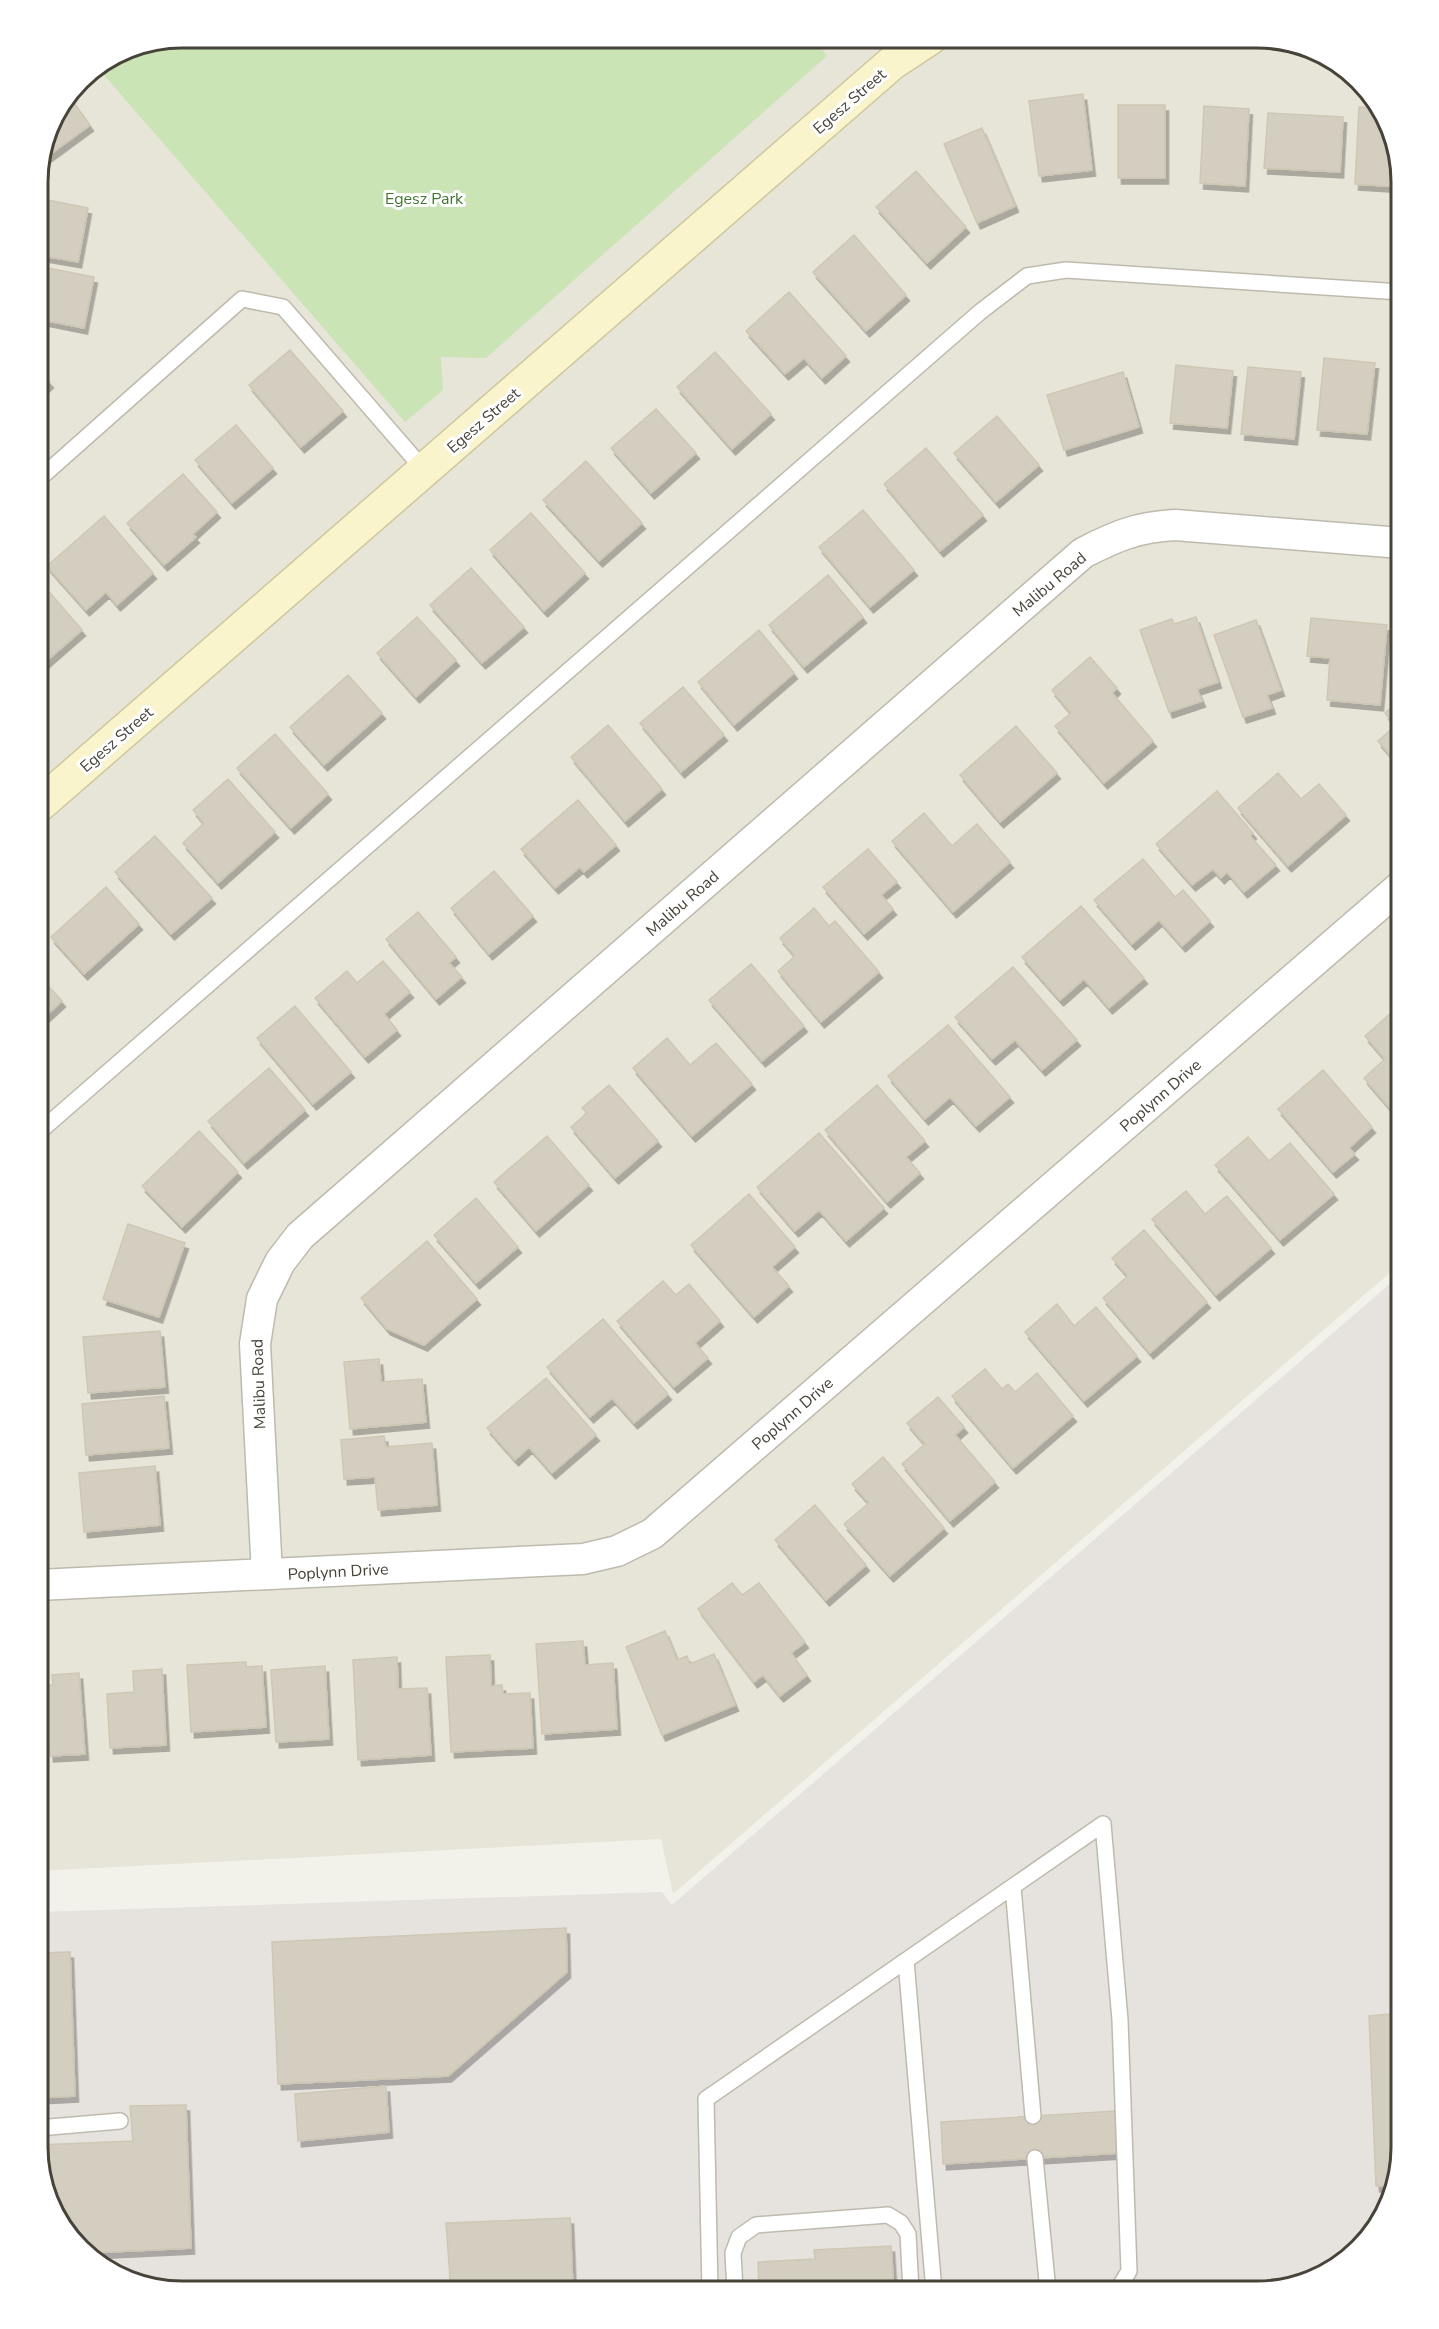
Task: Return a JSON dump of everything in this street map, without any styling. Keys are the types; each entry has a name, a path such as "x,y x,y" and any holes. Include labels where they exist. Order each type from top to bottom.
{"street":[{"name":"Egesz Street","path":"48,797 892,63 915,48"},
{"name":"Malibu Road","path":"267,1574 255,1344 262,1299 280,1262 300,1236 1083,554 1113,538 1147,526 1391,542"},
{"name":"Poplynn Drive","path":"48,1585 583,1559 617,1551 652,1534 1391,895"}],"lane":[{"path":"48,1124 980,312 1027,276 1066,270 1391,291"},
{"path":"48,471 243,299 283,307 425,471"},
{"path":"710,2281 706,2099 1103,1824 1120,2020 1128,2259 1128,2271 1122,2281"},
{"path":"1013,1887 1033,2116"},
{"path":"906,1961 933,2281"},
{"path":"48,2127 120,2121"},
{"path":"1035,2158 1047,2281"},
{"path":"734,2281 733,2253 739,2237 756,2225 888,2215 901,2223 908,2234 910,2281"}],"shaded area":[{"path":"1265,48 1300,55 1331,71 1358,94 1381,131 1390,165 1391,1272 673,1894 661,1839 48,1870 48,174 58,131 81,94 101,76 131,58 165,49"},
{"path":"1391,1283 1391,2147 1390,2164 1381,2198 1373,2214 1352,2242 1331,2258 1308,2271 1274,2280 1257,2281 174,2281 139,2274 108,2258 81,2235 62,2206 55,2190 48,2147 48,1912 662,1892 672,1905"}],"green space":[{"name":"Egesz Park","path":"182,48 821,48 827,56 486,358 441,357 443,390 405,422 103,74 131,58 165,49"}],"building":[{"path":"1083,94 1092,170 1039,176 1029,101"},
{"path":"74,103 90,125 52,153 58,131"},
{"path":"1118,105 1165,105 1165,178 1118,178"},
{"path":"1204,106 1249,109 1245,186 1200,183"},
{"path":"1359,107 1368,107 1381,131 1390,165 1391,186 1355,184"},
{"path":"1268,113 1343,117 1340,172 1264,168"},
{"path":"982,128 1015,206 977,223 944,144"},
{"path":"916,171 966,227 927,263 876,207"},
{"path":"48,200 88,208 78,262 48,257"},
{"path":"854,235 906,295 866,331 813,272"},
{"path":"48,268 94,277 84,328 48,321"},
{"path":"789,292 846,356 822,378 804,358 785,374 746,331"},
{"path":"290,350 343,411 301,447 249,385"},
{"path":"715,352 771,414 732,449 677,387"},
{"path":"1324,358 1375,363 1367,434 1317,430"},
{"path":"1176,365 1233,371 1227,428 1170,423"},
{"path":"1248,367 1301,372 1294,439 1241,434"},
{"path":"1123,372 1139,427 1064,450 1047,395"},
{"path":"656,409 696,453 651,493 611,448"},
{"path":"997,416 1039,465 996,502 954,453"},
{"path":"236,425 273,468 232,503 195,460"},
{"path":"926,448 983,515 940,551 884,484"},
{"path":"586,461 642,523 599,561 543,500"},
{"path":"183,474 217,512 193,534 196,537 164,565 127,523"},
{"path":"863,510 914,570 870,607 819,547"},
{"path":"531,513 585,573 544,611 490,550"},
{"path":"104,516 153,573 117,605 106,592 86,610 48,565"},
{"path":"471,568 524,627 482,663 430,605"},
{"path":"828,575 863,617 804,667 769,625"},
{"path":"48,591 82,630 48,660"},
{"path":"417,617 456,660 416,697 377,653"},
{"path":"1196,617 1218,682 1197,689 1202,701 1169,712 1140,630 1172,619 1174,624"},
{"path":"1311,618 1387,625 1380,705 1327,700 1330,658 1307,656"},
{"path":"1256,620 1281,690 1267,695 1272,708 1243,717 1214,635"},
{"path":"759,630 794,673 734,725 698,682"},
{"path":"1090,657 1117,688 1112,693 1153,741 1104,783 1055,726 1071,713 1052,690"},
{"path":"348,675 382,713 324,765 290,727"},
{"path":"683,687 724,735 681,772 640,723"},
{"path":"1391,708 1391,720 1385,713"},
{"path":"608,725 662,789 625,821 571,757"},
{"path":"1016,726 1057,773 1000,822 960,775"},
{"path":"1391,729 1391,756 1378,741"},
{"path":"275,734 328,794 291,828 237,768"},
{"path":"1278,773 1301,799 1319,784 1346,815 1288,866 1238,808"},
{"path":"228,779 275,832 218,883 183,843 204,823 193,810"},
{"path":"1217,791 1253,833 1250,836 1276,865 1244,892 1227,872 1221,878 1213,869 1192,885 1156,844"},
{"path":"578,800 616,845 584,872 580,867 555,888 521,849"},
{"path":"924,813 952,846 977,824 1010,862 953,912 892,841"},
{"path":"155,836 212,898 171,934 115,872"},
{"path":"868,849 897,882 881,895 893,909 864,934 823,887"},
{"path":"1143,859 1175,897 1183,890 1210,921 1182,946 1159,920 1132,944 1094,900"},
{"path":"494,871 533,916 489,954 451,908"},
{"path":"106,887 139,924 84,974 51,937"},
{"path":"1081,906 1144,978 1109,1008 1084,979 1060,1000 1022,957"},
{"path":"814,908 829,926 835,921 879,972 821,1022 778,971 795,956 780,938"},
{"path":"418,912 456,957 449,963 462,977 436,999 386,939"},
{"path":"383,961 410,992 384,1014 397,1030 365,1057 315,998 347,971 357,983"},
{"path":"751,964 804,1026 762,1061 709,1000"},
{"path":"1013,967 1077,1040 1042,1070 1015,1040 992,1059 955,1017"},
{"path":"48,986 62,1001 48,1014"},
{"path":"295,1006 351,1072 313,1104 257,1038"},
{"path":"1391,1013 1391,1109 1364,1078 1385,1059 1365,1036"},
{"path":"948,1025 1010,1097 976,1126 950,1097 925,1119 888,1076"},
{"path":"667,1038 690,1065 716,1043 752,1084 692,1136 633,1068"},
{"path":"269,1068 305,1110 244,1163 208,1121"},
{"path":"1323,1070 1372,1127 1349,1148 1355,1154 1333,1172 1278,1109"},
{"path":"609,1085 658,1141 615,1178 571,1127 587,1113 582,1108"},
{"path":"877,1085 925,1141 906,1157 920,1173 887,1202 825,1130"},
{"path":"199,1131 238,1172 182,1227 142,1186"},
{"path":"819,1133 884,1208 846,1241 819,1210 795,1231 757,1187"},
{"path":"547,1136 589,1185 536,1231 494,1182"},
{"path":"1248,1137 1269,1161 1290,1143 1334,1194 1280,1240 1215,1165"},
{"path":"1186,1191 1205,1214 1227,1196 1271,1248 1216,1295 1152,1219"},
{"path":"749,1194 795,1247 772,1267 789,1286 754,1317 691,1245"},
{"path":"476,1198 518,1247 476,1283 434,1235"},
{"path":"128,1224 185,1243 159,1317 103,1299"},
{"path":"1144,1230 1207,1302 1150,1353 1103,1298 1128,1276 1112,1258"},
{"path":"427,1241 477,1299 424,1345 387,1329 361,1298"},
{"path":"663,1281 676,1295 689,1284 720,1321 695,1343 708,1358 674,1387 617,1321"},
{"path":"1057,1304 1074,1326 1096,1307 1137,1356 1084,1401 1025,1332"},
{"path":"603,1319 668,1394 634,1423 612,1398 590,1417 547,1367"},
{"path":"160,1331 165,1387 88,1393 83,1337"},
{"path":"379,1359 381,1382 422,1379 426,1422 350,1429 344,1362"},
{"path":"985,1369 1002,1389 1008,1384 1015,1392 1037,1373 1073,1416 1013,1468 952,1396"},
{"path":"546,1378 596,1435 552,1473 529,1447 515,1460 487,1428"},
{"path":"164,1396 169,1448 86,1455 82,1404"},
{"path":"938,1397 964,1427 955,1435 995,1482 950,1521 902,1464 925,1444 907,1423"},
{"path":"384,1436 386,1447 432,1443 437,1505 378,1510 375,1477 344,1479 341,1440"},
{"path":"883,1457 944,1528 890,1576 844,1524 869,1503 852,1484"},
{"path":"155,1466 160,1525 84,1532 79,1473"},
{"path":"815,1505 866,1565 826,1600 775,1540"},
{"path":"732,1583 742,1595 759,1583 805,1642 791,1653 807,1675 780,1696 763,1675 754,1682 698,1609"},
{"path":"665,1631 677,1660 687,1656 690,1664 714,1654 735,1705 662,1735 626,1647"},
{"path":"583,1641 585,1665 613,1663 617,1729 542,1734 536,1644"},
{"path":"490,1655 491,1686 502,1685 503,1694 530,1693 533,1748 451,1752 446,1657"},
{"path":"397,1657 398,1689 427,1688 431,1755 358,1760 353,1660"},
{"path":"246,1662 246,1667 262,1666 266,1727 191,1732 187,1665"},
{"path":"325,1666 329,1739 276,1742 271,1670"},
{"path":"162,1669 166,1745 110,1748 107,1694 134,1692 133,1671"},
{"path":"79,1673 85,1754 50,1756 48,1685 53,1685 52,1675"},
{"path":"566,1928 567,1972 448,2076 278,2084 272,1942"},
{"path":"70,1952 75,2096 48,2097 48,1953"},
{"path":"1391,2014 1391,2147 1385,2186 1376,2186 1369,2016"},
{"path":"386,2086 389,2132 298,2141 295,2094"},
{"path":"186,2105 191,2248 100,2252 81,2235 62,2206 55,2190 49,2164 48,2145 133,2141 130,2106"},
{"path":"1115,2111 1118,2153 943,2164 941,2122"},
{"path":"570,2218 573,2281 450,2281 446,2223"},
{"path":"891,2246 893,2281 759,2281 758,2262 815,2259 814,2250"}]}
